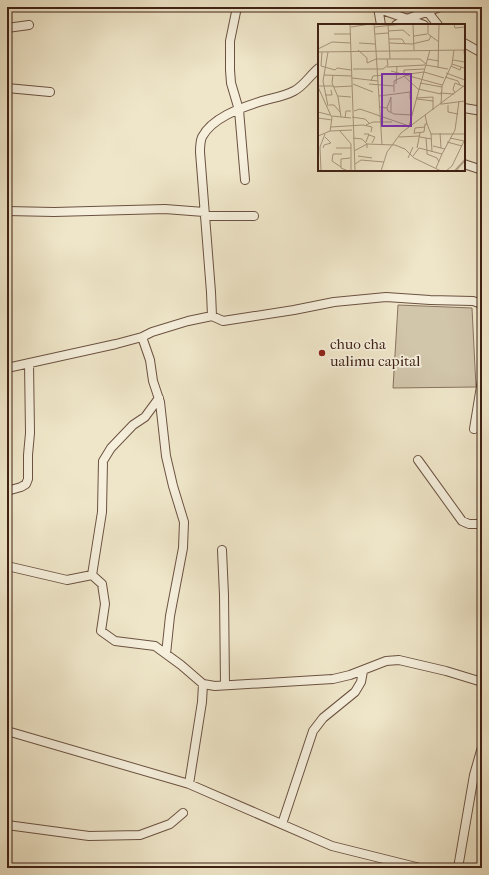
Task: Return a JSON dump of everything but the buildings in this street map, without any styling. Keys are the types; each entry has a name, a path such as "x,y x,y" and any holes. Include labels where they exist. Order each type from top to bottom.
{"street":[{"path":"237,7 230,41 230,70 231,83 239,110 245,180"},
{"path":"377,7 421,24"},
{"path":"377,7 381,24"},
{"path":"398,24 440,7"},
{"path":"427,11 437,24"},
{"path":"7,28 29,25"},
{"path":"465,44 482,53"},
{"path":"212,316 210,270 200,145 201,138 207,129 215,123 239,110 295,91 304,84 311,74 318,69"},
{"path":"7,88 50,92"},
{"path":"465,108 482,111"},
{"path":"465,164 482,170"},
{"path":"7,211 54,212 165,209 205,214 254,216"},
{"path":"7,368 142,337 188,321 212,316 223,321 334,302 386,297 473,301 479,303 482,307"},
{"path":"142,337 150,360 153,381 161,406 164,446 173,486 184,522 184,532 170,616 166,654"},
{"path":"7,491 21,487 26,484 28,479 30,433 29,363"},
{"path":"474,429 482,380"},
{"path":"92,575 102,512 103,461 115,443 133,425 145,416 159,398"},
{"path":"418,460 462,521 469,524 482,524"},
{"path":"222,550 224,595 224,685"},
{"path":"7,566 67,580 92,575"},
{"path":"92,575 102,584 105,604 101,631 114,641 155,646 202,684 215,686 333,679 363,671 386,661 399,660 446,671 482,682"},
{"path":"282,824 313,731 323,718 355,692 361,682 363,671"},
{"path":"189,784 202,702 202,684"},
{"path":"7,731 189,784 332,846 420,868"},
{"path":"458,868 474,775 482,747"},
{"path":"7,825 89,836 140,835 170,824 183,813"}],"shaded area":[{"path":"398,305 472,308 476,387 393,388"}],"place":[{"name":"chuo cha ualimu capital","path":"322,353"}]}
